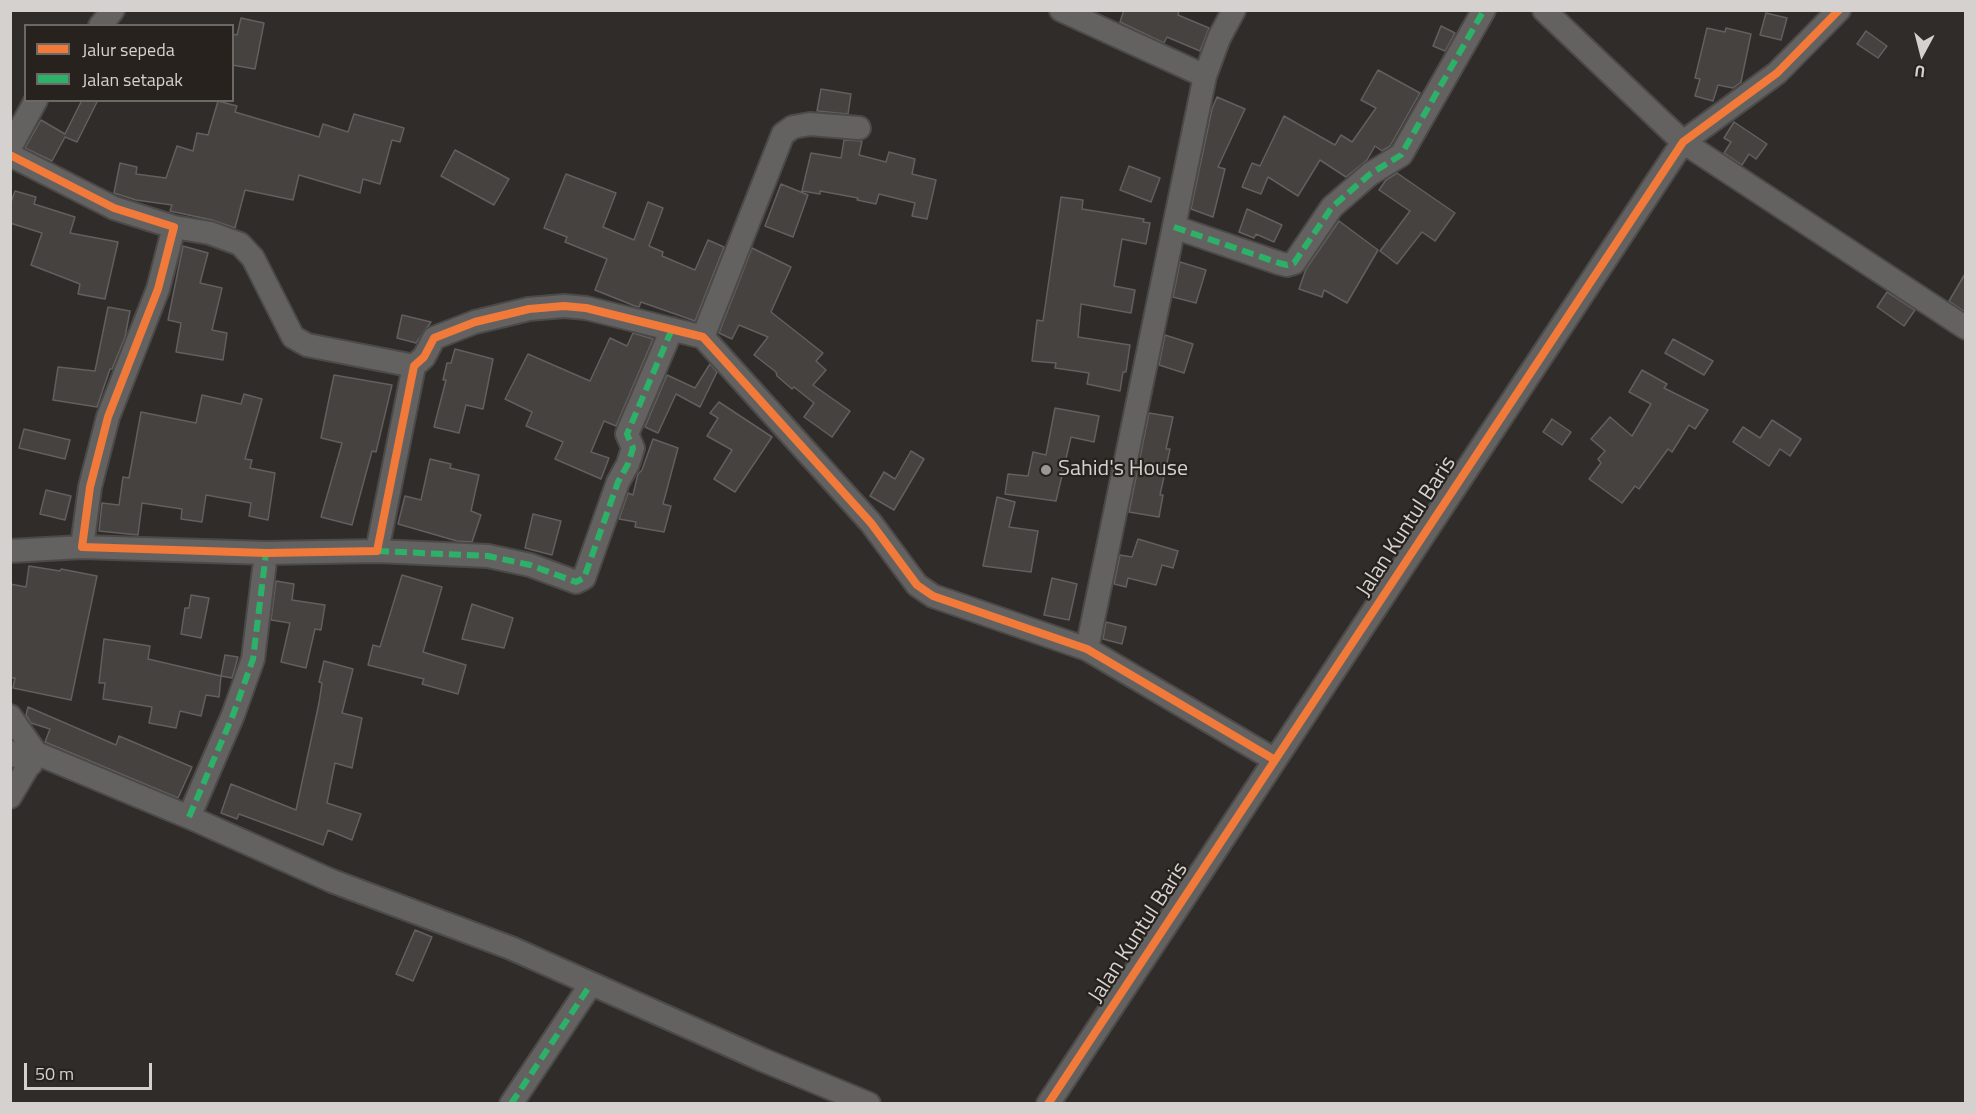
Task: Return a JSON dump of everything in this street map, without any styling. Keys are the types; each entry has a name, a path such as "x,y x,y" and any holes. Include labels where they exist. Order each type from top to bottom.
{"street":[{"path":"102,24 113,10"},
{"path":"1061,10 1205,76"},
{"path":"1087,649 1205,76 1219,38 1234,10"},
{"path":"1174,227 1279,263 1287,265 1294,263 1332,207 1370,174 1401,155 1484,10"},
{"path":"1544,10 1683,142 1965,328"},
{"name":"Jalan Kuntul Baris","path":"1047,1104 1683,142 1777,73 1839,10"},
{"path":"10,148 35,102"},
{"path":"703,337 783,135 793,127 810,124 859,128"},
{"path":"10,155 114,208 174,227 210,232 240,244 253,258 293,337 307,345 414,366"},
{"path":"82,547 90,487 108,417 150,311 174,227"},
{"path":"377,551 414,366 424,357 434,338 476,322 529,309 564,306 586,308 703,337 871,523 917,585 933,596 1087,649 1275,760"},
{"path":"10,551 82,547 266,553 377,551 488,556 530,565 576,582 584,578 618,482 628,464 633,448 627,434 672,329"},
{"path":"189,817 233,715 253,659 266,553"},
{"path":"10,716 33,758"},
{"path":"10,752 33,758 189,817 332,881 511,948 763,1060 869,1104"},
{"path":"10,797 33,758"},
{"path":"511,1104 591,984"}],"building":[{"path":"1124,10 1179,10 1178,15 1209,28 1200,51 1167,37 1164,43 1120,22"},
{"path":"1766,13 1787,18 1781,40 1760,35"},
{"path":"241,18 264,23 255,69 234,65 234,34 237,35"},
{"path":"1441,26 1455,33 1445,51 1433,46"},
{"path":"1707,28 1725,32 1726,28 1751,34 1741,82 1733,88 1718,85 1713,101 1695,96 1700,79 1695,78"},
{"path":"1866,31 1887,46 1878,58 1857,44"},
{"path":"1378,70 1420,93 1390,146 1382,151 1375,146 1367,160 1346,177 1320,160 1298,196 1268,177 1261,194 1242,187 1252,163 1260,166 1284,116 1335,145 1341,135 1352,142 1376,108 1361,100"},
{"path":"821,89 851,94 848,114 817,111"},
{"path":"1217,97 1245,109 1218,167 1225,169 1213,217 1191,209 1212,109"},
{"path":"81,102 97,102 77,142 65,137 52,161 25,148 41,120 65,134"},
{"path":"218,102 237,106 235,112 319,137 323,124 348,132 354,114 404,128 400,142 392,140 380,184 363,179 360,193 299,175 293,200 245,190 235,228 212,220 170,211 172,205 136,200 114,193 120,163 137,167 136,174 166,178 177,146 193,151 197,133 208,135"},
{"path":"1734,122 1767,144 1756,159 1749,154 1742,165 1724,153 1731,142 1724,138"},
{"path":"844,140 862,141 859,155 886,162 889,152 915,159 912,174 936,180 927,219 912,216 915,203 879,194 876,204 820,191 820,194 802,191 811,153 841,158"},
{"path":"455,150 509,179 494,205 441,176"},
{"path":"1129,166 1160,178 1151,202 1120,190"},
{"path":"1397,173 1455,213 1435,241 1422,232 1397,264 1380,251 1410,211 1379,190 1386,180"},
{"path":"566,174 616,193 603,227 634,240 648,202 663,208 649,246 663,252 662,256 695,270 708,240 724,247 695,321 641,302 639,307 635,306 595,290 607,259 565,242 567,237 544,228"},
{"path":"781,184 808,195 793,237 765,226"},
{"path":"15,191 36,197 34,204 75,217 70,233 118,242 105,299 78,294 80,284 31,265 42,233 10,223 10,205"},
{"path":"1061,197 1083,200 1082,209 1144,219 1143,222 1150,223 1146,244 1122,239 1114,286 1135,290 1131,313 1081,304 1078,337 1130,345 1126,372 1123,372 1120,391 1087,384 1089,373 1055,368 1056,363 1032,361 1037,320 1043,321"},
{"path":"1247,209 1282,225 1274,242 1256,234 1254,238 1239,232"},
{"path":"1339,221 1378,250 1347,303 1324,290 1322,297 1299,289 1306,269"},
{"path":"183,246 208,253 200,283 222,288 212,330 227,333 223,360 176,352 181,323 168,320"},
{"path":"752,248 791,267 771,312 823,353 816,361 826,370 813,385 850,411 832,437 804,417 814,403 794,387 792,389 777,376 776,372 754,355 768,337 739,325 732,339 719,333"},
{"path":"1180,262 1206,270 1196,303 1173,297"},
{"path":"1965,274 1965,312 1949,301"},
{"path":"1887,292 1915,310 1904,326 1877,307"},
{"path":"108,307 130,311 125,337 112,369 110,369 97,407 53,400 58,367 95,371"},
{"path":"402,315 431,322 416,343 397,338"},
{"path":"633,333 653,339 616,426 604,421 591,452 609,458 601,479 555,459 563,442 526,426 532,412 505,399 528,354 590,381 610,338 627,346"},
{"path":"1165,335 1193,344 1184,373 1159,365"},
{"path":"1673,339 1713,361 1704,375 1665,353"},
{"path":"455,349 493,359 483,409 466,405 459,433 434,427 446,380 443,380 447,363 451,363"},
{"path":"710,364 717,372 700,407 676,394 658,433 645,427 667,375 695,388"},
{"path":"1642,370 1667,384 1664,388 1708,410 1695,429 1689,425 1672,452 1668,449 1639,489 1635,486 1622,503 1589,479 1601,463 1598,459 1605,451 1591,439 1610,417 1632,436 1651,404 1629,392"},
{"path":"334,375 392,385 376,452 372,451 352,525 321,517 342,443 321,438"},
{"path":"244,394 262,399 245,459 252,460 250,468 275,473 268,520 249,516 251,503 206,495 202,522 181,519 182,509 142,503 138,535 99,531 102,503 119,505 123,477 129,478 141,412 196,423 202,395 241,404"},
{"path":"719,402 772,437 735,492 714,479 732,450 707,436 718,418 710,413"},
{"path":"1055,408 1099,416 1094,442 1071,437 1056,501 1005,494 1008,474 1028,476 1033,452 1046,455"},
{"path":"1149,413 1173,417 1166,449 1170,449 1160,495 1163,495 1159,517 1129,512"},
{"path":"1552,419 1571,432 1562,445 1543,432"},
{"path":"1772,420 1801,439 1790,456 1780,449 1769,466 1733,442 1743,427 1760,438"},
{"path":"24,429 70,440 65,459 19,448"},
{"path":"653,439 678,448 663,504 671,506 664,532 635,527 636,522 619,519 628,493 633,495 638,474 642,470"},
{"path":"911,451 924,459 894,510 870,496 884,472 895,479"},
{"path":"430,459 451,464 450,468 479,475 471,511 481,515 472,542 457,541 398,524 405,496 421,500"},
{"path":"46,490 71,496 65,520 40,514"},
{"path":"997,497 1015,502 1009,527 1038,531 1031,572 983,566"},
{"path":"533,514 561,521 552,555 525,548"},
{"path":"1138,539 1178,551 1173,568 1162,565 1156,585 1128,578 1126,587 1114,584 1120,555 1132,557"},
{"path":"29,566 97,576 71,700 13,688 15,678 10,678 10,584 26,587"},
{"path":"402,575 442,587 423,652 466,665 458,694 422,684 424,679 368,665 373,645 380,647"},
{"path":"1052,578 1077,584 1069,620 1044,615"},
{"path":"276,581 294,584 292,600 325,605 321,630 315,629 306,668 281,662 290,623 271,620"},
{"path":"191,595 209,598 201,638 181,634 185,608 189,608"},
{"path":"472,604 513,618 504,648 462,639"},
{"path":"1106,622 1126,627 1122,644 1103,639"},
{"path":"104,639 150,646 148,659 221,676 219,697 206,695 201,716 180,711 176,728 149,723 152,707 103,699 105,683 99,683"},
{"path":"225,655 238,657 232,678 221,676"},
{"path":"324,661 353,669 342,713 362,718 352,768 335,763 327,803 361,814 352,840 328,830 323,845 239,814 237,819 221,813 231,784 296,810 319,703 322,683 319,682"},
{"path":"28,707 116,745 119,736 192,767 178,798 45,742 50,729 31,723 26,715"},
{"path":"415,930 432,937 413,981 396,974"}],"marked path":[{"path":"1174,227 1279,263 1287,265 1294,263 1332,207 1370,174 1401,155 1484,10"},
{"path":"377,551 488,556 530,565 576,582 584,578 618,482 628,464 633,448 627,434 672,329"},
{"path":"189,817 233,715 253,659 266,553"},
{"path":"511,1104 591,984"}],"cycle path":[{"path":"1048,1104 1683,142 1777,73 1839,10"},
{"path":"10,155 114,208 174,227 158,289 108,417 90,487 82,547 266,553 377,551 414,366 424,357 434,338 475,322 529,309 564,306 586,308 703,337 871,523 917,585 933,596 1087,649 1275,760"}],"place":[{"name":"Sahid's House","path":"1046,470"}]}
